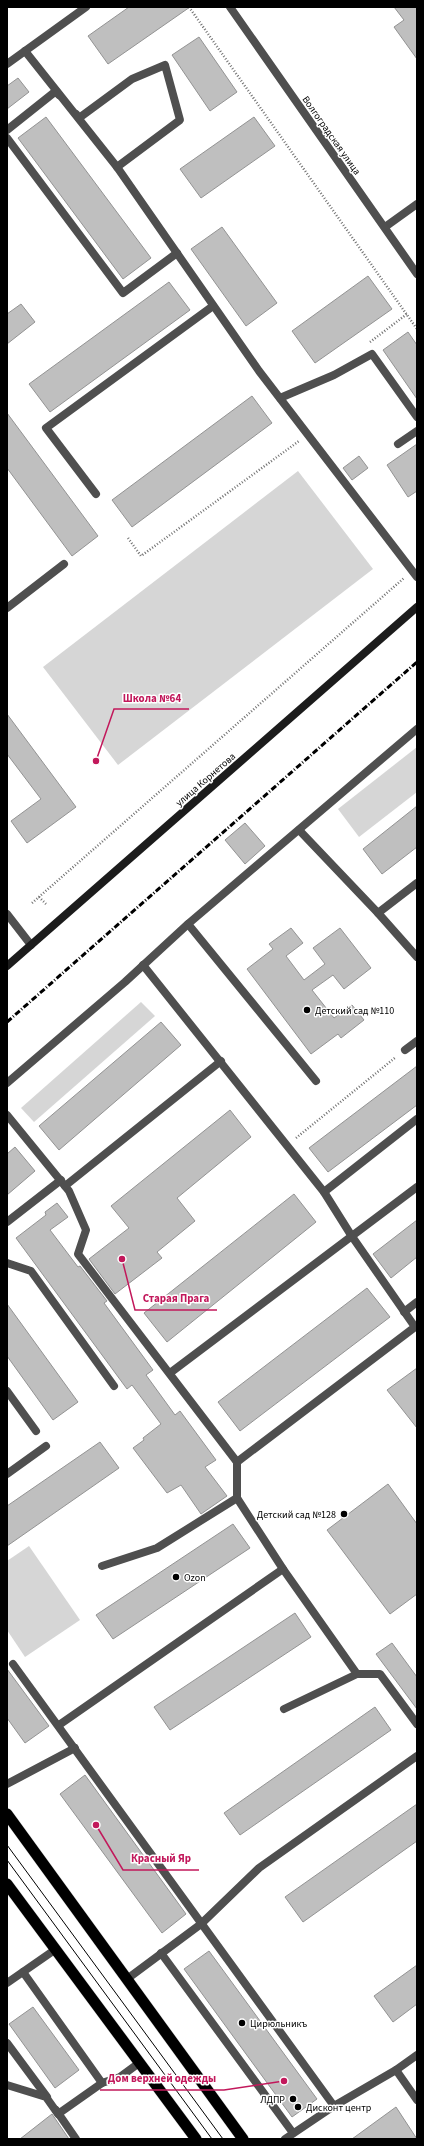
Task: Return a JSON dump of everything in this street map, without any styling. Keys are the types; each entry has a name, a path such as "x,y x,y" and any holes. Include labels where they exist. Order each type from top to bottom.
{"highway":[{"path":"7,1814 243,2139"},
{"path":"7,1884 196,2139"}],"main road":[{"name":"улица Корнетова","path":"7,966 417,607"}],"street":[{"path":"7,64 86,7"},
{"name":"Волгоградская улица","path":"230,7 417,274"},
{"path":"25,51 117,167 213,306 280,398 414,574"},
{"path":"79,118 132,79 165,65 180,120 117,167"},
{"path":"7,130 56,92"},
{"path":"7,138 123,293 177,253"},
{"path":"385,227 417,204"},
{"path":"96,494 46,428 213,306"},
{"path":"280,398 334,376 372,354 417,417"},
{"path":"398,444 417,431"},
{"path":"7,608 64,564"},
{"path":"7,1083 188,924 417,729"},
{"path":"299,830 378,913 417,957"},
{"path":"378,913 417,883"},
{"path":"7,914 31,944"},
{"path":"188,924 316,1081"},
{"path":"143,965 288,1144 324,1192 351,1235 416,1329 237,1462"},
{"path":"405,1050 417,1041"},
{"path":"7,1222 63,1183 221,1061"},
{"path":"7,1115 63,1183 86,1230 78,1254 237,1462 237,1498 283,1569 357,1674"},
{"path":"324,1192 417,1120"},
{"path":"170,1373 417,1186"},
{"path":"7,1263 31,1271 114,1386"},
{"path":"404,1312 417,1302"},
{"path":"7,1390 36,1431"},
{"path":"7,1474 46,1446"},
{"path":"102,1566 157,1548 237,1498"},
{"path":"59,1725 283,1569"},
{"path":"13,1664 59,1725 201,1924 334,2106"},
{"path":"284,1710 357,1674 380,1674 417,1724"},
{"path":"7,1784 75,1748"},
{"path":"126,1978 201,1924 259,1868 417,1756"},
{"path":"7,1983 56,1949"},
{"path":"161,1953 293,2133"},
{"path":"23,1972 102,2083"},
{"path":"7,2043 76,2139"},
{"path":"285,2139 334,2106 396,2070 417,2055"},
{"path":"58,2114 102,2083 120,2077 139,2063"},
{"path":"396,2070 417,2100"},
{"path":"7,2085 46,2097"}],"path":[{"path":"189,7 417,329"},
{"path":"372,354 370,342 407,314"},
{"path":"128,538 141,556 307,435"},
{"path":"32,903 414,574"},
{"path":"39,897 46,904"},
{"path":"288,1144 405,1050"}],"shaded area":[{"path":"298,471 373,569 118,765 43,667"},
{"path":"417,747 417,792 359,837 338,809"},
{"path":"141,1002 155,1016 34,1122 21,1108"},
{"path":"29,1546 80,1620 25,1657 7,1630 7,1561"}],"building":[{"path":"129,7 190,7 108,64 88,36"},
{"path":"394,7 417,7 417,59 394,27 404,20"},
{"path":"199,37 237,92 210,111 172,55"},
{"path":"18,78 29,92 7,109 7,86"},
{"path":"46,117 151,258 123,279 18,138"},
{"path":"254,117 275,146 201,198 180,169"},
{"path":"222,227 277,303 246,326 191,249"},
{"path":"368,276 392,309 315,363 292,331"},
{"path":"169,282 190,310 50,412 29,384"},
{"path":"21,304 35,322 7,344 7,314"},
{"path":"408,332 417,345 417,399 383,350"},
{"path":"252,396 272,423 132,527 112,500"},
{"path":"7,413 98,536 72,556 7,468"},
{"path":"417,444 417,491 408,497 387,465"},
{"path":"359,456 368,468 352,480 343,468"},
{"path":"7,714 76,807 27,843 11,821 41,799 7,754"},
{"path":"417,806 417,847 382,874 363,849"},
{"path":"245,823 265,846 245,864 225,840"},
{"path":"291,928 303,943 286,956 304,980 325,964 313,948 340,928 371,968 344,989 333,975 312,990 334,1018 352,1005 364,1020 341,1038 338,1034 311,1054 247,969 273,949 269,944"},
{"path":"161,1022 181,1045 59,1150 39,1126"},
{"path":"417,1066 417,1105 328,1172 309,1148"},
{"path":"230,1110 251,1137 177,1198 195,1221 157,1252 162,1258 115,1294 89,1259 129,1228 111,1206"},
{"path":"15,1147 35,1171 7,1195 7,1154"},
{"path":"294,1194 316,1222 167,1342 144,1313"},
{"path":"57,1203 68,1217 50,1230 78,1267 80,1266 107,1301 104,1303 153,1370 146,1375 175,1415 180,1411 216,1460 205,1467 227,1496 201,1514 181,1485 167,1493 133,1448 161,1424 132,1385 127,1389 16,1238 46,1215 45,1212"},
{"path":"417,1220 417,1257 391,1278 373,1254"},
{"path":"367,1288 390,1317 240,1431 218,1402"},
{"path":"7,1304 78,1402 53,1420 7,1356"},
{"path":"417,1368 417,1428 387,1390"},
{"path":"100,1442 119,1468 7,1546 7,1506"},
{"path":"388,1484 417,1524 417,1594 390,1614 327,1530"},
{"path":"233,1524 250,1548 113,1639 96,1615"},
{"path":"295,1613 311,1637 170,1730 154,1707"},
{"path":"392,1643 417,1677 417,1709 376,1654"},
{"path":"7,1669 49,1726 25,1743 7,1718"},
{"path":"375,1707 391,1730 240,1835 224,1813"},
{"path":"85,1775 186,1914 162,1933 60,1794"},
{"path":"417,1804 417,1841 303,1922 285,1897"},
{"path":"209,1951 317,2099 292,2117 184,1969"},
{"path":"417,1965 417,2004 393,2022 374,1996"},
{"path":"33,2007 79,2070 55,2088 9,2024"},
{"path":"396,2107 417,2139 352,2139"},
{"path":"52,2114 69,2139 20,2139"}],"tram line":[{"path":"7,1845 223,2139"},
{"path":"7,1860 212,2139"}],"railway":[{"path":"7,1022 417,662"}],"place":[{"name":"Школа №64","path":"96,761"},
{"name":"Детский сад №110","path":"307,1010"},
{"name":"Старая Прага","path":"122,1259"},
{"name":"Детский сад №128","path":"344,1514"},
{"name":"Ozon","path":"176,1577"},
{"name":"Красный Яр","path":"96,1825"},
{"name":"Цирюльникъ","path":"242,2023"},
{"name":"Дом верхней одежды","path":"284,2081"},
{"name":"ЛДПР","path":"293,2099"},
{"name":"Дисконт центр","path":"298,2107"}]}
